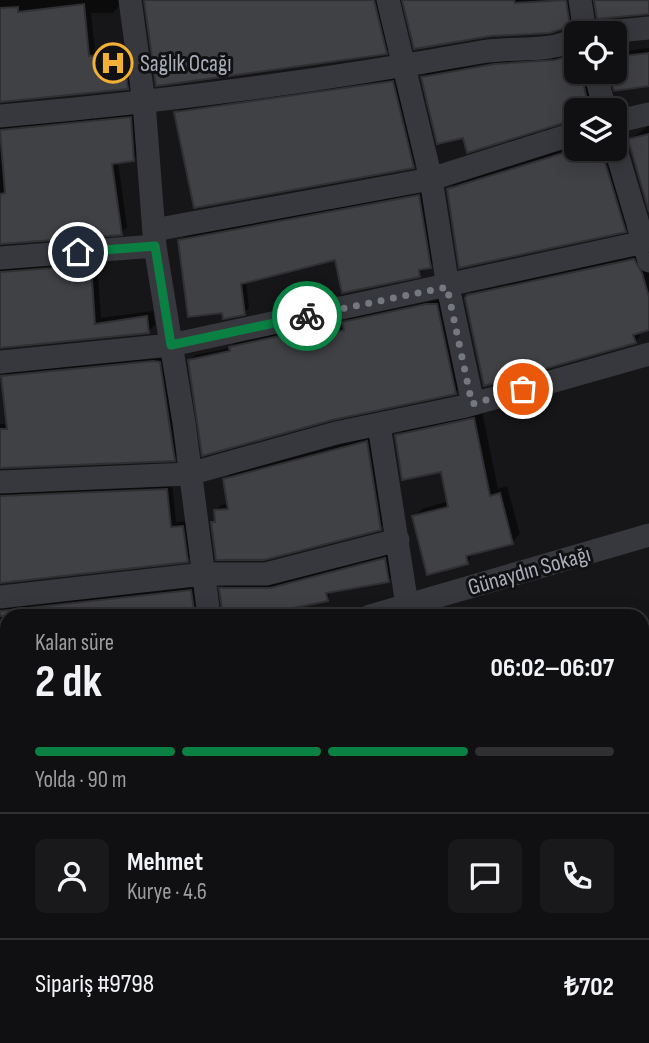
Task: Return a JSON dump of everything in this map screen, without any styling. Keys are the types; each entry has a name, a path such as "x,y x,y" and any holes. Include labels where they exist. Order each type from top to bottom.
{"street":[{"path":"130,0 144,103 155,238 208,609"},
{"path":"388,0 431,179 447,287 472,404"},
{"path":"579,0 583,21"},
{"path":"627,30 649,28"},
{"path":"0,116 144,103 402,66 497,49 546,48 564,43"},
{"path":"627,119 649,114"},
{"path":"0,258 155,238 431,179 564,137"},
{"path":"0,362 171,345 648,248 620,161"},
{"path":"0,482 189,474 336,433 472,404 649,354"},
{"path":"379,425 407,605"},
{"name":"Günaydın Sokağı","path":"394,609 649,535"},
{"path":"0,597 204,575 266,575 398,540"}],"building":[{"path":"144,0 374,0 387,54 156,86"},
{"path":"402,0 514,0 515,3 566,0 569,21 564,21 564,28 550,33 491,36 414,49"},
{"path":"594,0 649,0 649,14 597,19"},
{"path":"84,4 89,56 123,52 128,89 0,102 0,8 18,7 18,12"},
{"path":"649,53 649,86 614,91 612,84 627,84 627,56"},
{"path":"564,57 564,84 584,84 586,98 564,98 564,123 467,153 463,138 437,144 421,77 494,64"},
{"path":"393,81 414,168 194,208 174,112"},
{"path":"131,117 134,161 112,164 122,235 0,244 0,194 5,193 0,130"},
{"path":"649,134 649,212 628,139"},
{"path":"564,153 564,161 605,161 626,232 459,268 447,189"},
{"path":"419,195 431,268 419,270 420,277 342,293 335,260 241,284 245,315 223,319 222,313 188,317 178,240"},
{"path":"634,259 642,273 649,297 649,330 633,335 636,343 484,386 465,298 467,295"},
{"path":"91,265 95,324 147,316 149,333 0,348 0,272"},
{"path":"437,304 456,394 332,420 202,456 188,360 230,351 229,347 297,332 299,340 344,330 342,322"},
{"path":"160,362 175,461 0,468 0,429 7,429 1,376"},
{"path":"474,418 490,496 500,493 513,544 466,556 468,564 427,575 412,516 448,507 441,472 402,480 395,435"},
{"path":"367,441 381,530 264,560 216,560 211,522 215,522 214,510 228,509 223,479"},
{"path":"167,489 171,527 183,526 188,562 0,583 0,496"},
{"path":"385,558 389,582 326,593 328,601 293,609 222,609 219,588 270,588"},
{"path":"191,590 194,609 18,609"}],"way so far":[{"path":"307,316 447,287 472,404 523,389"}],"place":[{"name":"Sağlık Ocağı","path":"113,63"}],"route":[{"path":"78,252 155,246 171,345 307,316"}]}
